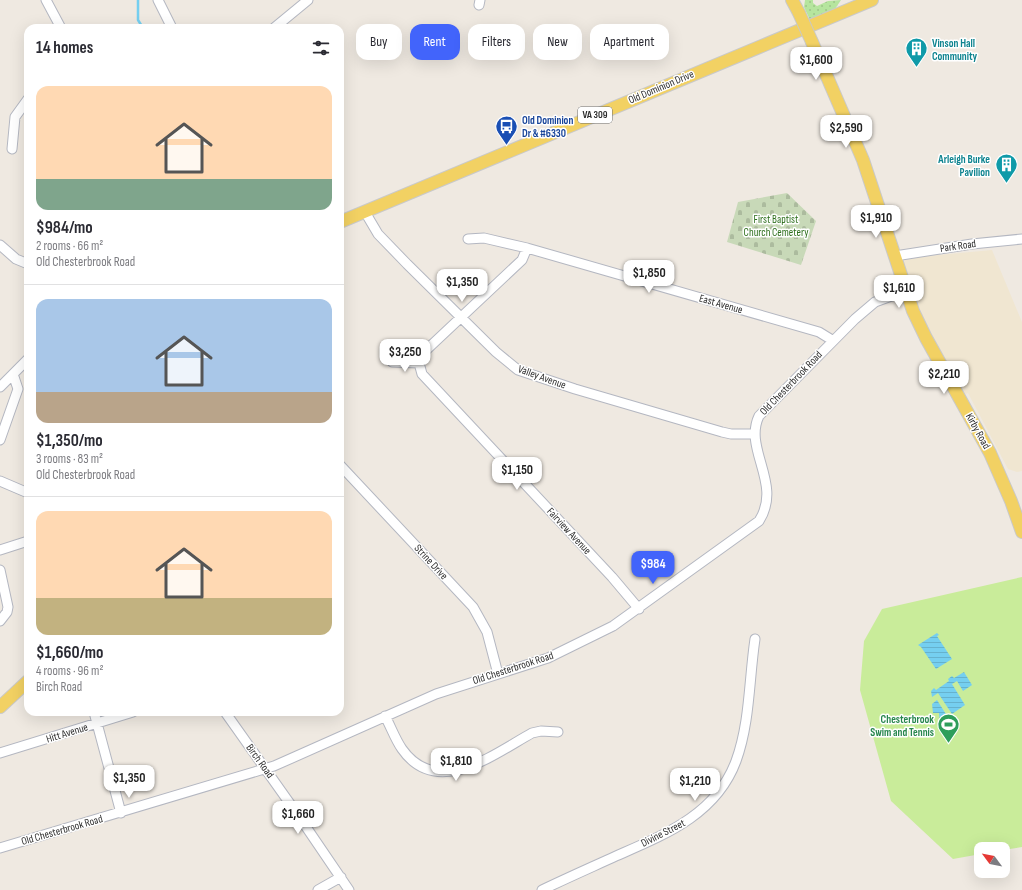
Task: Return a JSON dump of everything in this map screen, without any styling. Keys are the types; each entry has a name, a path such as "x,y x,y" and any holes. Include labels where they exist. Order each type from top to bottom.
{"main road":[{"name":"Kirby Road","path":"792,0 861,154 905,290 926,338 994,461 1022,532"},
{"name":"Old Dominion Drive","path":"344,220 850,4 872,0"},
{"path":"0,708 24,685"}],"street":[{"path":"46,0 59,24"},
{"path":"158,0 170,24"},
{"path":"279,24 308,0"},
{"path":"12,148 15,117 24,105"},
{"name":"Valley Avenue","path":"365,212 378,234 460,318 496,352 518,370 575,389 722,432 731,434 755,434"},
{"name":"East Avenue","path":"468,239 484,238 527,248 819,332 832,340"},
{"name":"Park Road","path":"895,256 972,244 1022,239"},
{"path":"0,245 16,259 24,262"},
{"path":"392,362 419,364 422,354 522,260 527,248"},
{"name":"Old Chesterbrook Road","path":"0,848 121,813 284,762 385,716 443,692 530,665 571,648 613,626 639,609 759,521 765,512 768,493 755,434 756,422 763,411 832,340 855,319 875,302 905,290"},
{"path":"0,387 24,363"},
{"name":"Fairview Avenue","path":"419,364 422,374 612,577 639,609"},
{"path":"0,440 18,390 13,374"},
{"name":"Strine Drive","path":"344,469 473,607 487,632 498,674"},
{"path":"1,480 24,491"},
{"path":"0,550 24,542"},
{"path":"0,570 8,607 7,612 0,620"},
{"name":"Divine Street","path":"542,890 657,838 681,825 695,816 717,795 731,774 742,738 755,639"},
{"path":"95,716 121,813"},
{"name":"Hitt Avenue","path":"0,753 121,716"},
{"name":"Birch Road","path":"228,716 349,890"},
{"path":"385,716 400,746 411,758 424,767 439,772 449,772 468,768 532,733 549,730 558,732"},
{"path":"318,890 341,877"}],"shaded area":[{"path":"992,250 1022,322 1022,471 1017,472 1008,469 968,393 961,396 916,315 901,268 906,258"}],"green space":[{"path":"805,0 813,0 813,3 817,6 828,1 841,0 835,9 810,20 804,7"},
{"name":"First Baptist Church Cemetery","path":"787,193 816,221 801,265 727,242 738,202"},
{"name":"Chesterbrook Swim and Tennis","path":"1022,577 1022,847 1010,849 1010,842 974,842 974,855 953,859 891,801 860,690 864,641 882,609"}],"water":[{"path":"937,633 939,635 937,636 952,659 936,669 918,645"},
{"path":"964,672 972,685 963,691 957,681 952,684 965,705 952,714 938,693 932,697 931,691 934,688 936,690 949,681 948,679 952,676 954,678"},
{"path":"937,700 949,719 940,723 939,713 933,713 932,704"}],"waterway":[{"path":"138,0 138,20 140,24"}],"place":[{"name":"Vinson Hall Community","path":"917,68"},
{"name":"Old Dominion Dr & #6330","path":"506,146"},
{"name":"Arleigh Burke Pavilion","path":"1006,184"},
{"name":"Chesterbrook Swim and Tennis","path":"949,744"}]}
